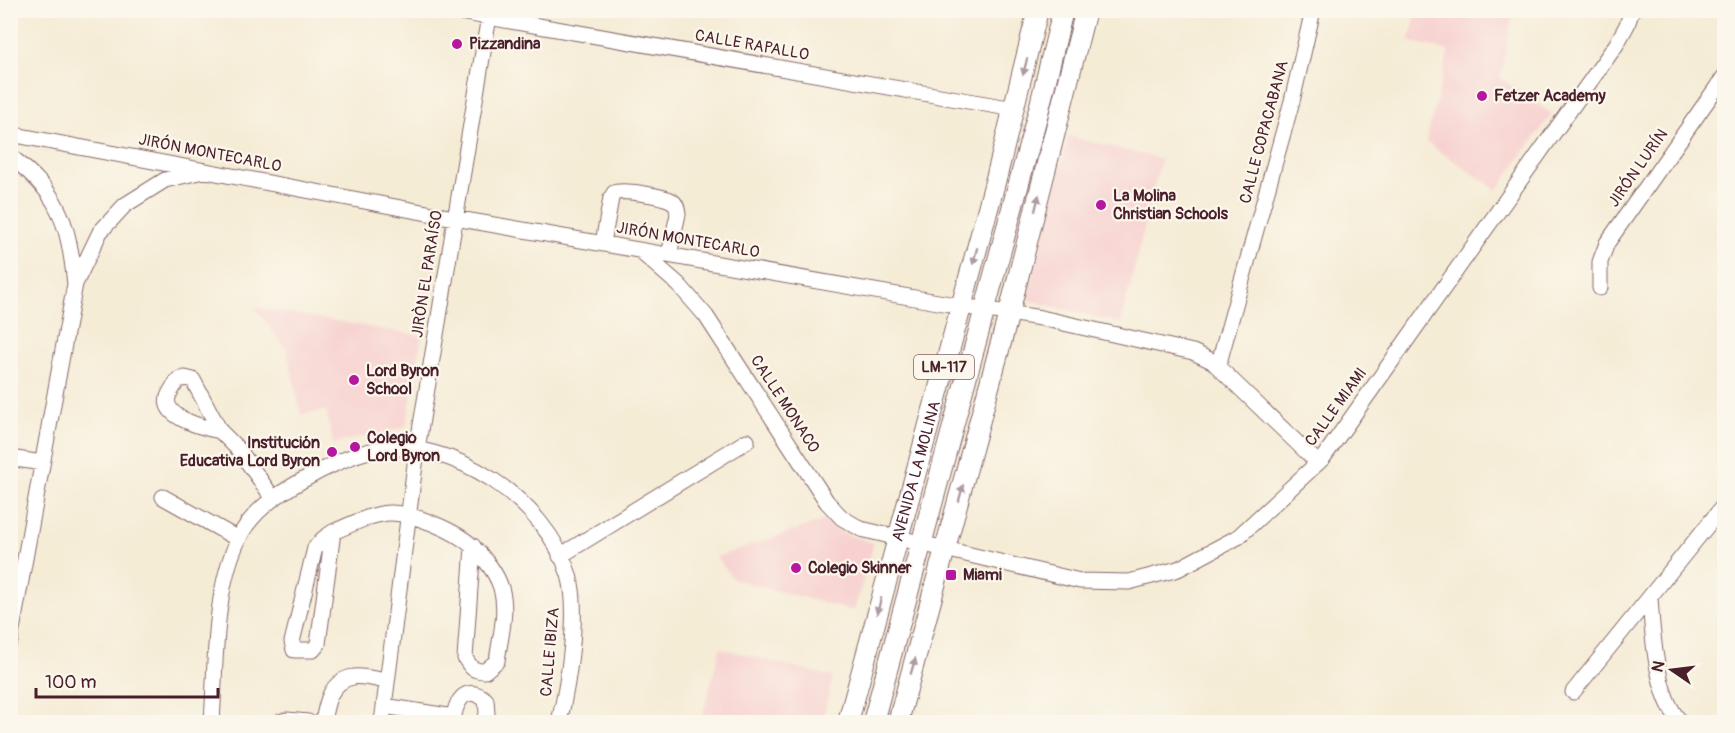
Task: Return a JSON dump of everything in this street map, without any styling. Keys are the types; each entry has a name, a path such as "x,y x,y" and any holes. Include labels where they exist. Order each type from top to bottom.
{"main road":[{"name":"AVENIDA LA MOLINA","path":"848,723 1014,109 1038,10"},
{"name":"AVENIDA LA MOLINA","path":"873,723 985,310 1063,10"},
{"name":"LM-117","path":"898,723 1009,313 1086,10"}],"street":[{"name":"CALLE RAPALLO","path":"448,10 489,14 1014,109"},
{"name":"CALLE COPACABANA","path":"1218,366 1292,101 1313,10"},
{"name":"CALLE MIAMI","path":"921,544 1080,581 1129,582 1178,569 1238,537 1318,463 1616,45 1627,26 1632,10"},
{"name":"JIRÒN EL PARAÍSO","path":"382,723 417,449 489,14"},
{"name":"JIRÓN LURÍN","path":"1600,288 1600,262 1607,243 1725,77"},
{"name":"JIRÓN MONTECARLO","path":"10,135 454,218 1041,318 1193,352 1206,357 1218,366 1318,463"},
{"path":"10,156 40,182 59,211 70,241 75,284"},
{"path":"10,641 18,562 42,463 75,284 99,232 125,205 165,180 204,171"},
{"path":"603,243 611,198 614,193 624,191 666,199 672,201 677,207 678,214 669,255"},
{"name":"CALLE MONACO","path":"639,250 679,285 706,316 834,510 861,529 921,544"},
{"path":"212,723 220,605 226,572 238,539 271,498 239,450 220,431"},
{"path":"560,556 747,441"},
{"name":"CALLE IBIZA","path":"271,498 322,469 374,450 417,449 459,462 489,476 507,488 531,510 555,546 569,575 574,612 565,697 559,723"},
{"path":"10,458 42,463"},
{"path":"163,497 238,539"},
{"path":"1573,692 1725,506"},
{"path":"333,532 318,644 313,650 294,650 292,642 315,548 333,532 390,513 420,519 456,535 473,546 495,575 501,589 503,604 497,661 485,671 471,669 465,658 473,546"},
{"path":"1650,597 1653,641 1661,682 1673,715 1681,723"},
{"path":"323,723 326,703 333,689 340,682 354,676 387,681"},
{"path":"384,706 454,720 458,703 470,692 486,700 485,723"},
{"path":"279,723 287,720 308,723"}],"shaded area":[{"name":"Fetzer Academy","path":"1417,10 1514,11 1500,78 1552,114 1497,190 1426,142 1449,51 1409,41"},
{"name":"La Molina Christian Schools","path":"1068,136 1161,159 1121,323 1027,300"},
{"name":"Lord Byron School","path":"254,307 422,336 406,427 333,444 326,410 301,415 287,350"},
{"name":"Colegio Skinner","path":"828,519 838,530 874,543 854,611 733,579 716,557"},
{"path":"720,648 833,677 822,722 701,722"}],"place":[{"name":"Pizzandina","path":"457,44"},
{"name":"Fetzer Academy","path":"1482,96"},
{"name":"La Molina Christian Schools","path":"1101,205"},
{"name":"Lord Byron School","path":"354,380"},
{"name":"Colegio Lord Byron","path":"355,447"},
{"name":"Institución Educativa Lord Byron","path":"332,452"},
{"name":"Colegio Skinner","path":"796,568"},
{"name":"Miami","path":"951,575"}]}
